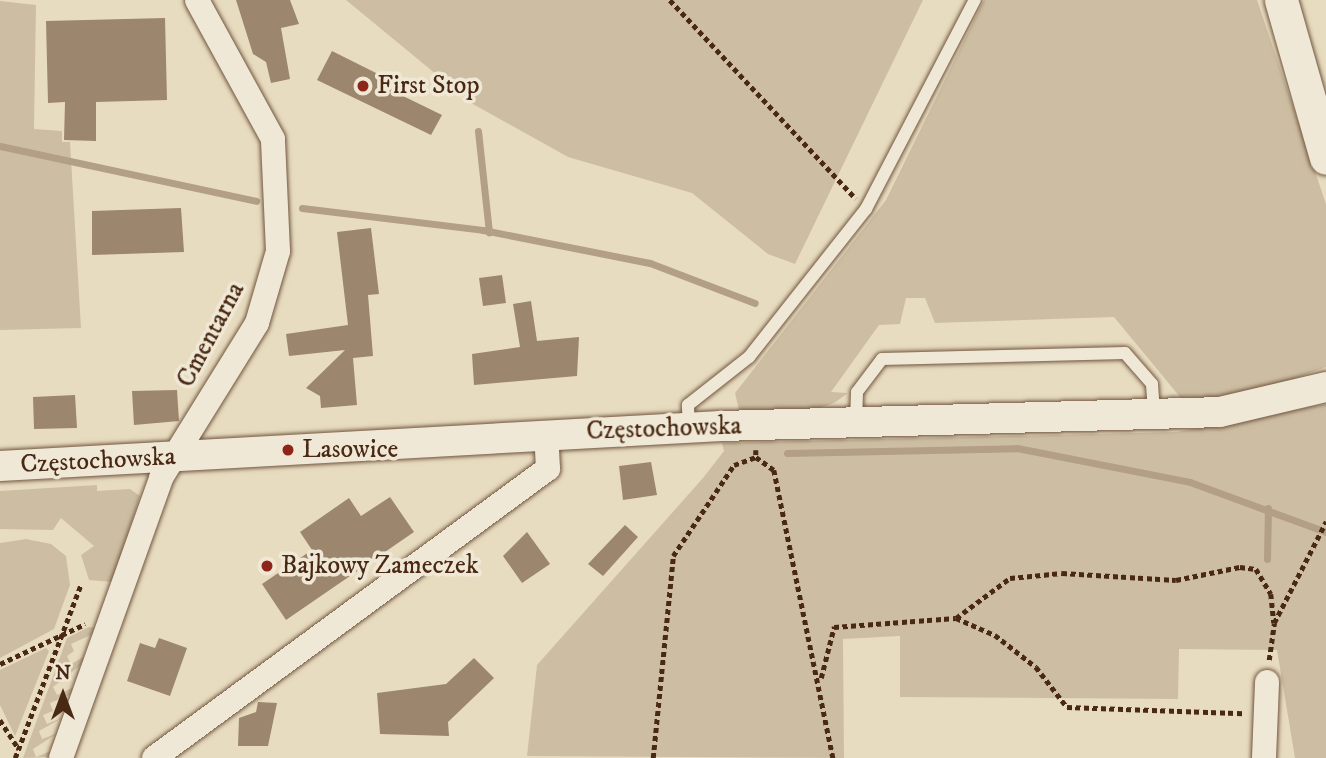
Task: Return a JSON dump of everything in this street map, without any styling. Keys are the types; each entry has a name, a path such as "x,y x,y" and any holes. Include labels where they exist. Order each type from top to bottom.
{"main road":[{"path":"1281,0 1326,158"}],"street":[{"name":"Cmentarna","path":"61,758 172,457 257,323 270,287 280,211 274,139 197,0"},
{"name":"Częstochowska","path":"0,466 546,434 1220,412 1326,387"},
{"path":"154,758 548,469 546,434"},
{"path":"1264,758 1267,682"}],"lane":[{"path":"689,428 688,405 749,357 866,209 975,0"},
{"path":"856,425 857,392 882,359 1125,353 1152,384 1154,415"}],"path":[{"path":"670,0 866,209"},
{"path":"756,426 756,457"},
{"path":"756,457 774,470 781,521 821,678 834,758"},
{"path":"653,758 673,556 734,465 756,457"},
{"path":"1275,623 1326,522"},
{"path":"956,618 1010,578 1062,573 1176,580 1240,567 1256,569 1271,594 1275,623 1267,682"},
{"path":"15,758 81,584"},
{"path":"0,664 99,618 110,621"},
{"path":"821,678 834,627 956,618 995,635 1036,667 1068,707 1265,714"},
{"path":"0,720 19,749"}],"shaded area":[{"path":"346,0 923,0 795,264 768,254 692,193 568,157 471,103"},
{"path":"984,0 1257,0 1326,204 1326,367 1253,394 1185,403 1114,317 935,323 925,298 906,298 900,324 879,325 831,392 848,393 834,403 814,410 739,410 735,393 886,200"},
{"path":"0,1 36,5 34,129 62,131 62,142 70,142 81,328 0,330"},
{"path":"1326,404 1326,758 1295,758 1277,650 1179,649 1178,699 900,697 900,636 843,639 844,758 527,756 537,665 703,478 724,451 722,443 1177,432"},
{"path":"97,485 97,491 130,489 140,496 112,582 89,580 81,555 94,546 61,518 53,530 0,529 0,491"},
{"path":"26,539 51,544 66,556 70,585 54,629 0,658 0,543"},
{"path":"89,627 96,628 93,634 71,644 74,651 67,656 71,664 85,656 82,664 53,687 57,695 74,687 72,694 50,703 53,711 43,715 47,724 64,717 39,731 42,739 58,733 33,749 36,757 51,751 50,757 23,758 67,638"},
{"path":"46,648 49,651 15,736 0,705 0,670"}],"building":[{"path":"236,0 290,0 299,24 281,28 290,79 271,83 266,62 253,54"},
{"path":"165,18 167,100 96,102 96,141 64,140 65,102 48,103 46,21"},
{"path":"332,51 404,87 401,95 442,115 431,135 317,80"},
{"path":"181,208 184,252 92,255 92,211"},
{"path":"371,228 379,294 368,295 373,356 353,358 357,405 321,408 320,396 306,388 345,350 289,356 286,334 348,325 337,232"},
{"path":"502,275 506,303 483,306 479,278"},
{"path":"531,301 537,341 579,337 577,376 474,385 472,354 520,347 513,304"},
{"path":"177,390 179,421 134,425 132,391"},
{"path":"75,395 77,428 34,429 33,397"},
{"path":"651,462 657,495 623,500 619,466"},
{"path":"390,497 414,532 286,620 262,584 312,550 300,532 349,498 361,516"},
{"path":"625,525 638,537 603,576 588,564"},
{"path":"527,532 550,564 522,583 503,556"},
{"path":"159,638 187,648 170,696 127,681 140,643 155,648"},
{"path":"474,658 494,678 448,722 449,736 380,734 377,693 446,684"},
{"path":"258,702 277,703 268,746 238,746 239,718 256,712"}],"waterway":[{"path":"478,131 489,232"},
{"path":"0,146 256,201"},
{"path":"302,208 483,230 650,263 755,303"},
{"path":"787,453 1017,448 1190,482 1326,532"},
{"path":"1267,559 1268,508"}],"place":[{"name":"First Stop","path":"363,86"},
{"name":"Lasowice","path":"288,450"},
{"name":"Bajkowy Zameczek","path":"267,566"}]}
